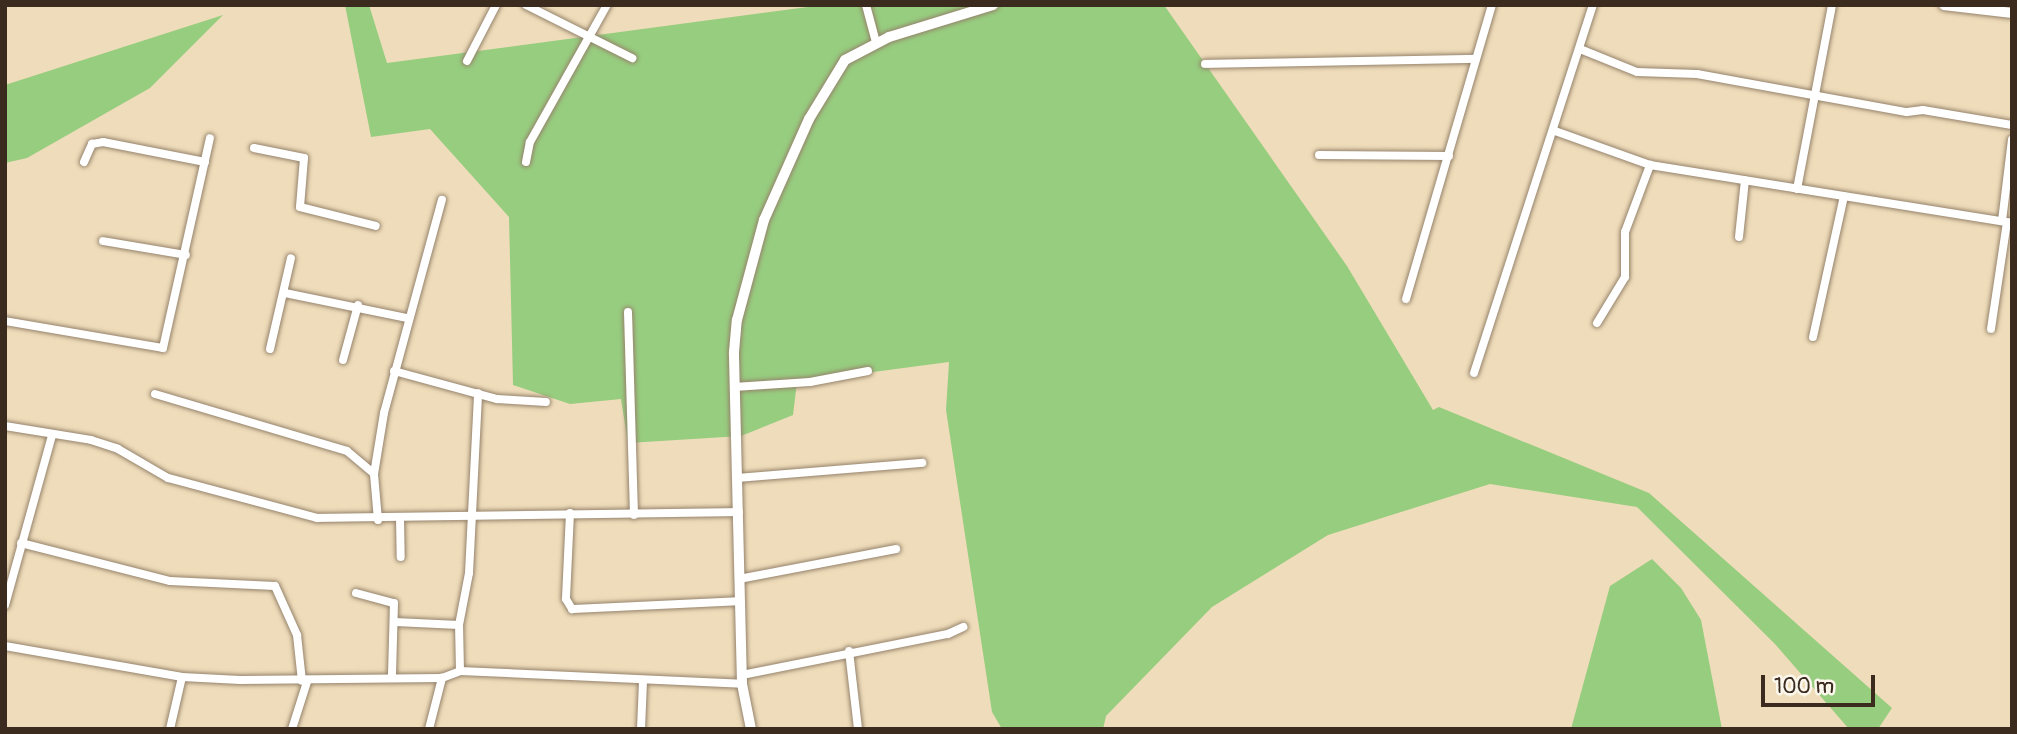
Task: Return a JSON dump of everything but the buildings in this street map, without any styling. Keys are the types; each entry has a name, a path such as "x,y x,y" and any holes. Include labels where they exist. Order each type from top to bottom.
{"street":[{"path":"467,61 496,5"},
{"path":"526,5 587,38 632,58"},
{"path":"526,162 530,142 607,5"},
{"path":"866,5 876,42"},
{"path":"751,729 742,679 734,387 737,320 764,220 828,85 845,60 876,42 972,9 993,5"},
{"path":"1406,299 1492,5"},
{"path":"1474,373 1555,131 1593,5"},
{"path":"1797,189 1832,5"},
{"path":"1944,5 2012,13"},
{"path":"1580,49 1637,72 1697,74 1815,97 2012,125"},
{"path":"1205,64 1476,59"},
{"path":"1555,131 1650,165 2007,222"},
{"path":"5,321 163,348 186,255 210,138"},
{"path":"1991,329 2007,222 2012,141"},
{"path":"84,162 92,144 103,142 205,162"},
{"path":"254,148 304,158 300,207 376,226"},
{"path":"1319,155 1449,156"},
{"path":"1597,323 1625,277 1625,232 1650,165"},
{"path":"1739,237 1745,180"},
{"path":"1814,337 1844,196"},
{"path":"378,520 374,474 394,371 442,200"},
{"path":"103,241 186,255"},
{"path":"270,349 291,258"},
{"path":"285,293 358,305 407,318"},
{"path":"343,360 358,305"},
{"path":"628,312 634,515"},
{"path":"394,371 520,402 546,402"},
{"path":"734,387 810,382 868,371"},
{"path":"460,671 458,625 469,573 478,393"},
{"path":"155,394 347,451 374,474"},
{"path":"5,426 118,449 168,478 317,518 378,520 570,513 634,515 739,512"},
{"path":"5,606 52,436"},
{"path":"738,478 922,463"},
{"path":"570,513 566,599 572,609 740,601"},
{"path":"400,518 401,557"},
{"path":"22,543 170,581 275,586 297,635 304,682 292,729"},
{"path":"740,579 897,549"},
{"path":"356,593 394,603 393,676"},
{"path":"395,622 458,625"},
{"path":"5,646 182,677 304,682 393,676 442,678 460,671 643,682 742,679 849,651 948,634 963,627"},
{"path":"849,651 858,729"},
{"path":"170,729 182,677"},
{"path":"429,729 442,678"},
{"path":"641,729 643,682"}],"green space":[{"path":"345,5 369,5 387,63 823,5 1164,5 1347,266 1433,410 1439,407 1649,493 1892,708 1878,729 1849,729 1775,644 1637,507 1490,484 1328,535 1212,607 1106,716 1103,729 1002,729 992,712 946,410 949,362 797,382 793,415 741,436 628,443 621,399 570,404 513,385 509,217 430,129 371,137"},
{"path":"223,15 150,88 27,158 5,163 5,85"},
{"path":"1652,559 1681,588 1701,620 1722,729 1571,729 1610,586"}]}
